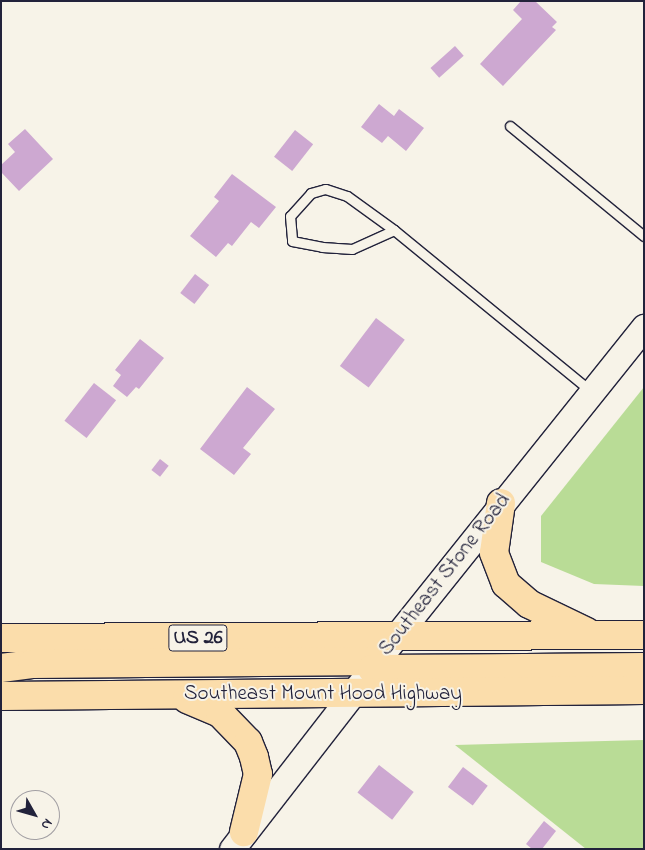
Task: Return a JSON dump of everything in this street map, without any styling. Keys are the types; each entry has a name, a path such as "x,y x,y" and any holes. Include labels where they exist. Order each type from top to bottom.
{"highway":[{"path":"501,503 494,553 506,584 529,604 592,635"},
{"name":"US 26","path":"1,638 644,635"},
{"path":"1,668 32,664 644,667"},
{"name":"Southeast Mount Hood Highway","path":"1,696 644,690"},
{"path":"179,695 220,713 248,742 258,774 238,841"}],"street":[{"name":"Southeast Stone Road","path":"238,841 501,503 644,327"}],"lane":[{"path":"510,126 644,236"},
{"path":"394,230 352,249 322,248 292,241 290,216 311,193 325,189 347,196 394,230 591,391"}],"green space":[{"path":"644,387 644,586 594,584 541,562 541,516"},
{"path":"644,740 644,849 586,849 455,745"}],"building":[{"path":"521,1 535,1 557,22 552,27 556,30 503,86 480,64 522,19 513,10"},
{"path":"455,46 464,56 439,78 430,68"},
{"path":"379,104 394,116 399,109 424,128 406,151 388,136 382,143 361,127"},
{"path":"25,129 53,159 19,191 1,172 1,165 15,152 8,144"},
{"path":"295,130 313,144 292,171 274,157"},
{"path":"232,174 276,207 259,228 251,222 232,246 228,243 216,257 190,236 219,201 214,197"},
{"path":"195,274 209,285 194,304 180,293"},
{"path":"376,318 405,340 369,388 340,366"},
{"path":"140,339 164,358 139,389 136,387 127,397 113,386 121,375 115,370"},
{"path":"94,383 116,400 87,438 64,421"},
{"path":"247,387 275,409 243,448 251,454 234,475 200,449"},
{"path":"160,459 169,466 160,477 151,470"},
{"path":"379,765 414,792 392,820 357,793"},
{"path":"463,767 488,786 473,806 448,787"},
{"path":"544,821 556,831 542,849 532,849 526,844"}]}
